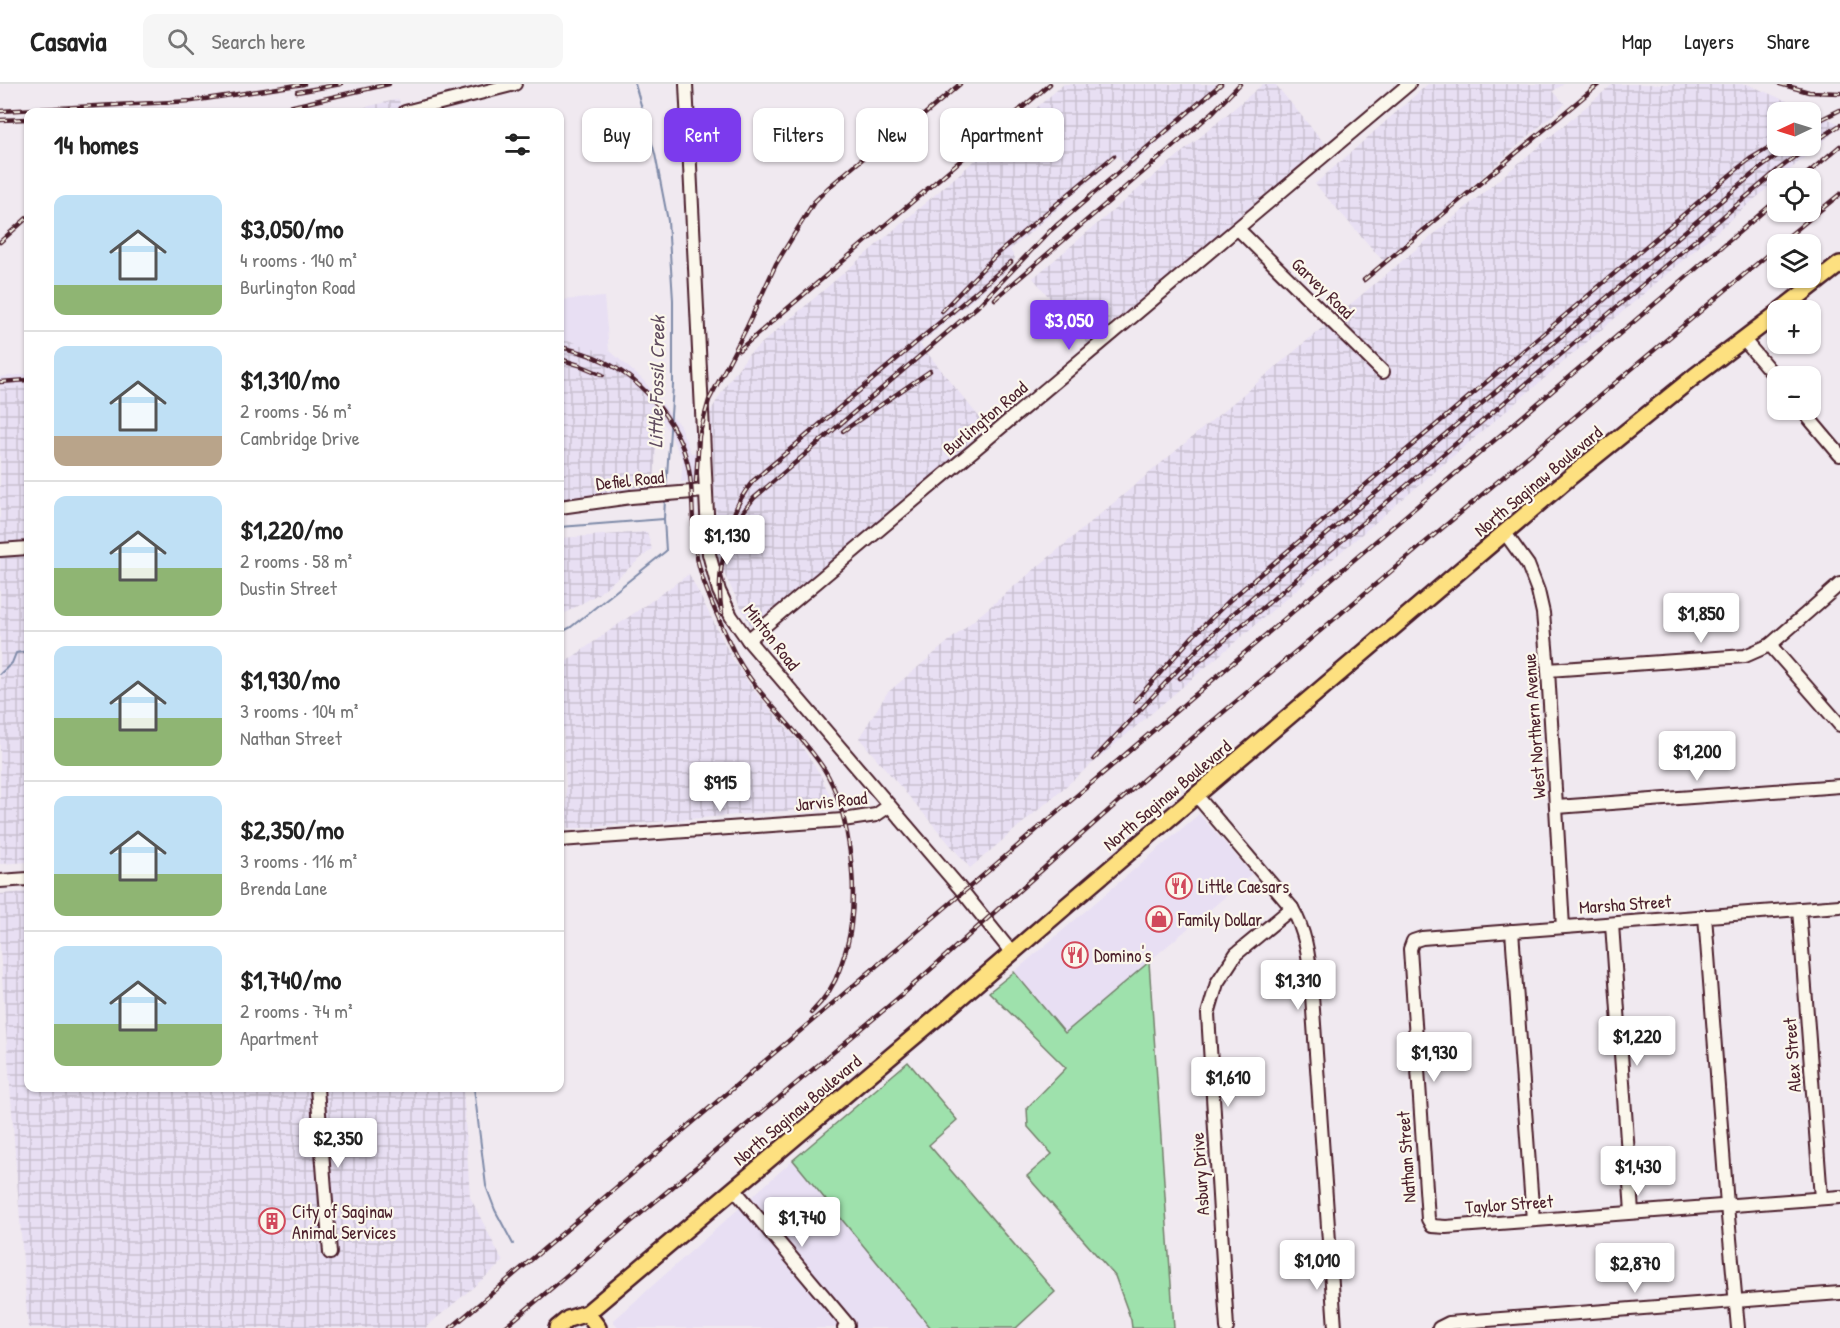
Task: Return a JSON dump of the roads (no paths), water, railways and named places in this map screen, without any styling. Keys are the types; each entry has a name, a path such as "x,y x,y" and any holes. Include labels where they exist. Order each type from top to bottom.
{"main road":[{"name":"North Saginaw Boulevard","path":"1794,300 1840,264"},
{"name":"North Saginaw Boulevard","path":"557,1328 568,1319 587,1313 1570,477 1767,321"},
{"name":"North Saginaw Boulevard","path":"580,1328 587,1313"},
{"path":"587,1313 598,1328"}],"street":[{"path":"421,108 515,84"},
{"name":"Minton Road","path":"686,84 709,554 719,591 748,640 959,887 1012,953"},
{"name":"Burlington Road","path":"748,640 1409,84"},
{"name":"Garvey Road","path":"1238,229 1383,372"},
{"path":"1743,339 1767,367"},
{"path":"1810,420 1840,455"},
{"name":"Defiel Road","path":"564,507 705,491"},
{"name":"West Northern Avenue","path":"1505,533 1528,565 1543,613 1563,927"},
{"path":"0,550 24,548"},
{"path":"1548,670 1735,657 1753,653 1770,645 1840,584"},
{"path":"1770,645 1840,724"},
{"path":"1557,807 1840,786"},
{"path":"1196,795 1292,908 1303,933 1310,966 1335,1328"},
{"name":"Jarvis Road","path":"564,840 843,820 876,815 889,806"},
{"path":"0,881 24,879"},
{"name":"Marsha Street","path":"1413,941 1422,938 1840,906"},
{"name":"Asbury Drive","path":"1227,1328 1208,1014 1217,983 1236,954 1292,908"},
{"name":"Alex Street","path":"1799,909 1821,1198"},
{"path":"1705,916 1726,1205 1738,1328"},
{"path":"1612,924 1632,1212"},
{"path":"1512,931 1533,1220"},
{"name":"Nathan Street","path":"1413,941 1410,949 1428,1219 1432,1226"},
{"path":"317,1092 330,1253"},
{"path":"734,1190 846,1326"},
{"name":"Taylor Street","path":"1432,1226 1437,1228 1840,1197"},
{"path":"1439,1328 1449,1323 1840,1293"}],"waterway":[{"name":"Little Fossil Creek","path":"635,84 655,154 668,221 673,300 673,385 666,490"},
{"name":"Little Fossil Creek","path":"564,631 666,551 665,499"},
{"path":"564,527 664,519"},
{"path":"0,674 12,663 16,653 24,652"},
{"name":"Little Fossil Creek","path":"474,1092 486,1186 495,1210 513,1244"}],"railway":[{"path":"58,108 192,101 304,84"},
{"path":"297,92 341,84"},
{"path":"284,108 389,84"},
{"path":"928,111 960,84"},
{"path":"739,350 1050,84"},
{"path":"722,614 720,583 724,553 736,524 754,498 978,306 1050,231 1221,84"},
{"path":"995,299 1213,112 1240,84"},
{"path":"1364,280 1599,84"},
{"path":"1780,84 1809,92 1840,93"},
{"path":"0,111 24,110"},
{"path":"1821,120 1840,110"},
{"path":"0,120 24,119"},
{"path":"1821,138 1840,125"},
{"path":"1814,168 1840,146"},
{"path":"1135,701 1193,636 1230,600 1736,170 1767,149"},
{"path":"942,311 995,256 1114,156"},
{"path":"1094,759 1235,612 1777,156"},
{"path":"1180,678 1797,156"},
{"path":"696,482 699,436 709,400 747,327 776,264 814,202 859,162"},
{"path":"1791,234 1840,194"},
{"path":"451,1328 1767,208"},
{"path":"0,242 24,221"},
{"path":"504,1328 903,994 1145,778 1767,255"},
{"path":"732,521 740,500 753,481 1011,262"},
{"path":"564,348 592,356 619,370 648,394 671,424 686,458 690,476 693,530 698,562 717,615 750,679 813,753 824,769 839,803 849,844 853,886 850,929 838,974 824,998 811,1013"},
{"path":"564,360 603,375"},
{"path":"843,431 930,371"},
{"path":"0,382 24,380"}],"place":[{"name":"Little Caesars","path":"1179,886"},
{"name":"Family Dollar","path":"1159,919"},
{"name":"Domino's","path":"1075,955"},
{"name":"City of Saginaw Animal Services","path":"272,1221"}]}
